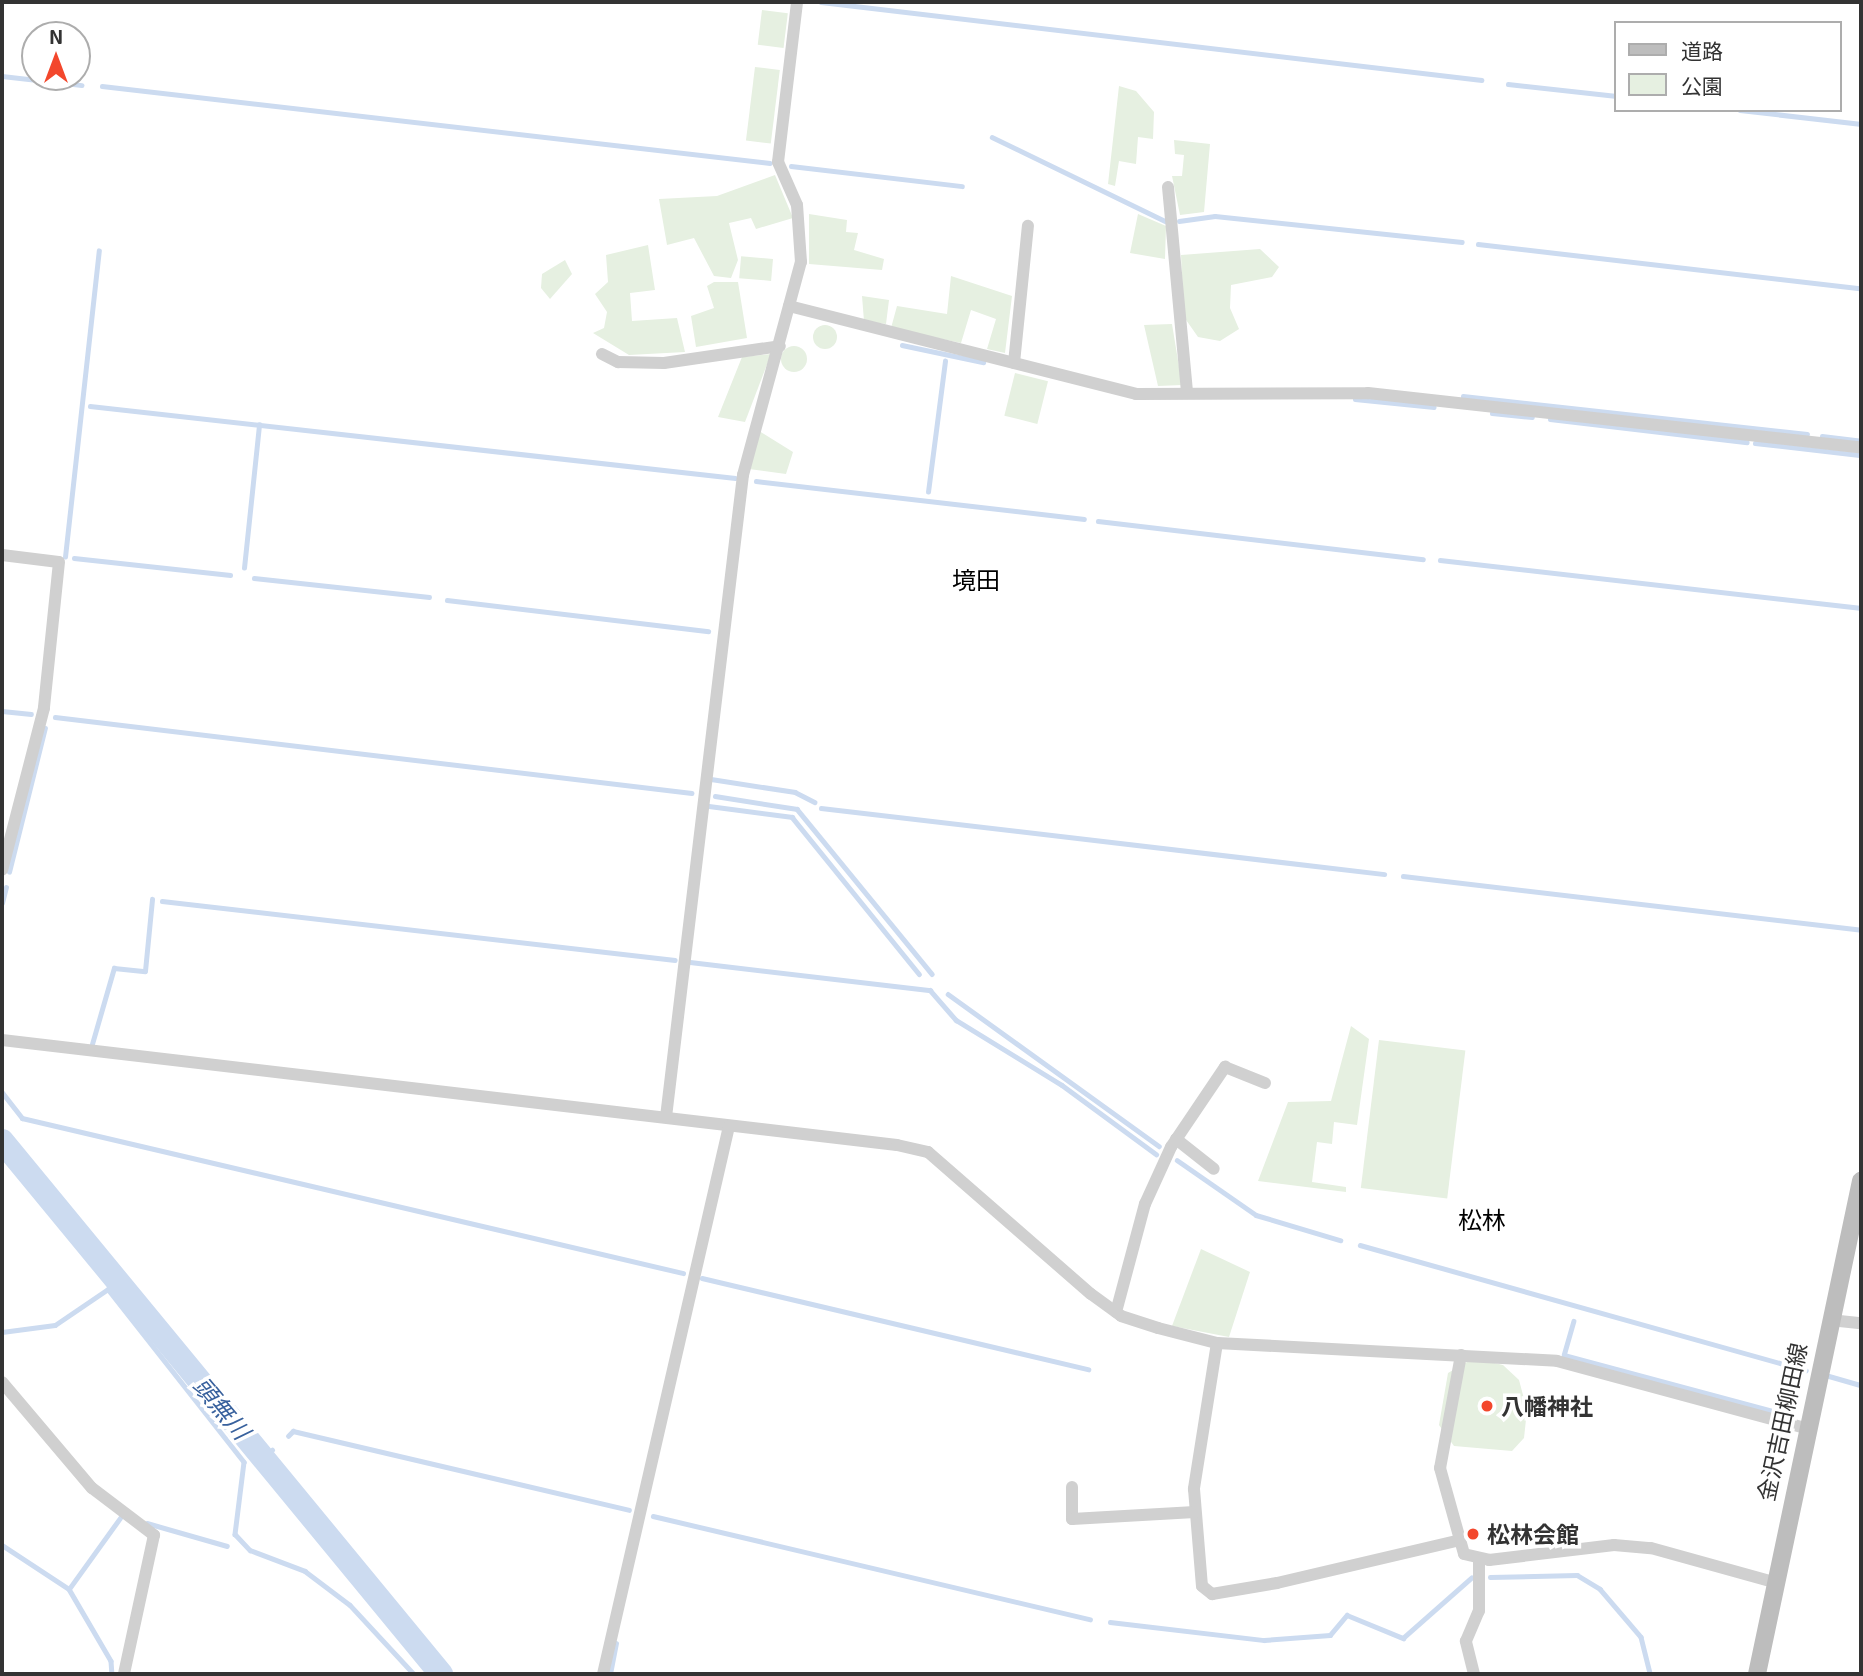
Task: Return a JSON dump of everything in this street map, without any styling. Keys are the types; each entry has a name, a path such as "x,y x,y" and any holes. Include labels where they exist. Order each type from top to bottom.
{"main road":[{"name":"金沢吉田柳田線","path":"1756,1674 1805,1428 1861,1181"}],"street":[{"path":"666,1117 743,475 780,346 803,231 778,162 797,2"},
{"path":"1168,187 1188,391"},
{"path":"1014,363 1028,226"},
{"path":"789,306 1136,394 1188,391 1368,393 1861,447"},
{"path":"602,354 618,362 664,363 780,346"},
{"path":"2,555 59,562 44,708 2,870"},
{"path":"2,1040 666,1117 928,1152 1116,1312 1217,1343 1558,1361 1805,1428"},
{"path":"1116,1312 1145,1204 1176,1139 1225,1067 1265,1083"},
{"path":"603,1674 729,1126"},
{"path":"1176,1139 1214,1169"},
{"path":"1830,1320 1861,1323"},
{"path":"1217,1343 1197,1462 1195,1512 1202,1586 1212,1594 1456,1541"},
{"path":"1461,1355 1440,1444 1456,1541 1479,1560 1639,1547 1774,1582"},
{"path":"2,1382 92,1488 154,1535 124,1674"},
{"path":"1072,1487 1072,1519 1195,1512"},
{"path":"1474,1674 1466,1641 1479,1611 1479,1560"}],"green space":[{"path":"762,10 788,13 784,48 758,45"},
{"path":"755,67 780,70 771,143 746,140"},
{"path":"1119,86 1136,91 1154,112 1153,139 1138,137 1136,164 1119,161 1115,186 1108,184"},
{"path":"1174,140 1210,144 1204,212 1180,215 1172,176 1182,176 1184,155 1175,154"},
{"path":"775,175 793,218 756,229 751,218 729,223 738,260 731,278 714,276 694,238 667,245 659,199 717,196"},
{"path":"809,214 847,220 846,232 858,233 854,250 884,259 882,270 809,264"},
{"path":"1138,214 1166,226 1165,259 1130,253"},
{"path":"648,245 655,290 630,293 632,321 677,318 685,352 629,355 593,333 604,328 607,312 595,294 608,282 606,255"},
{"path":"1260,249 1279,267 1272,277 1231,285 1230,308 1239,329 1220,341 1198,337 1184,317 1181,255"},
{"path":"741,256 773,259 771,281 739,278"},
{"path":"565,260 572,274 550,299 541,288 542,274"},
{"path":"951,276 1012,296 1005,353 987,349 996,319 971,310 961,343 891,328 897,306 947,314"},
{"path":"714,282 738,282 747,338 696,347 691,316 714,308 707,286"},
{"path":"862,296 889,300 886,324 864,321"},
{"path":"1172,324 1182,385 1158,386 1144,325"},
{"path":"825,325 836,332 837,337 830,348 825,349 814,342 813,337 820,326"},
{"path":"794,346 803,350 807,359 803,368 794,372 785,368 781,359 785,350"},
{"path":"771,354 745,422 718,417 742,357"},
{"path":"1015,373 1048,381 1037,424 1004,416"},
{"path":"759,431 793,452 786,474 749,469"},
{"path":"1351,1026 1369,1039 1357,1125 1334,1122 1332,1144 1317,1142 1312,1182 1346,1187 1346,1192 1258,1181 1288,1102 1331,1101"},
{"path":"1379,1040 1465,1051 1447,1198 1361,1188"},
{"path":"1201,1249 1250,1272 1229,1337 1172,1326"},
{"path":"1474,1358 1503,1365 1519,1380 1527,1410 1524,1438 1512,1451 1454,1446 1439,1425 1448,1373"}],"waterway":[{"path":"821,2 1481,80"},
{"path":"2,76 21,78"},
{"path":"1508,84 1615,96"},
{"path":"102,86 770,163"},
{"path":"1757,112 1861,124"},
{"path":"992,137 1165,221"},
{"path":"791,166 962,186"},
{"path":"1179,221 1215,216 1462,242"},
{"path":"1478,244 1861,288"},
{"path":"65,557 99,251"},
{"path":"902,345 983,362"},
{"path":"928,492 945,361"},
{"path":"1463,396 1807,434"},
{"path":"1355,399 1434,407"},
{"path":"90,406 735,478"},
{"path":"1492,413 1532,417"},
{"path":"1550,419 1747,442"},
{"path":"244,568 259,425"},
{"path":"1822,436 1861,441"},
{"path":"1755,443 1861,455"},
{"path":"756,481 1084,519"},
{"path":"1098,521 1423,559"},
{"path":"74,558 230,575"},
{"path":"1440,560 1861,608"},
{"path":"254,578 429,597"},
{"path":"447,600 708,631"},
{"path":"2,711 31,714"},
{"path":"55,717 691,793"},
{"path":"9,872 45,728"},
{"path":"711,779 795,792 815,802"},
{"path":"715,796 797,809 932,974"},
{"path":"709,806 792,817 919,974"},
{"path":"821,808 1384,874"},
{"path":"1403,876 1861,930"},
{"path":"2,903 6,887"},
{"path":"92,1044 114,968 145,971 152,899"},
{"path":"162,901 675,960"},
{"path":"690,962 930,990 956,1020 1062,1085 1156,1154"},
{"path":"948,994 1159,1146"},
{"path":"2,1092 22,1118 683,1273"},
{"name":"頭無川","path":"2,1141 441,1674"},
{"path":"1177,1160 1256,1215 1340,1240"},
{"path":"1360,1245 1806,1370"},
{"path":"702,1278 1088,1369"},
{"path":"2,1332 55,1325 108,1289 244,1462 235,1534 250,1550 305,1571 350,1605 414,1674"},
{"path":"1574,1321 1564,1355 1791,1416"},
{"path":"1829,1376 1861,1385"},
{"path":"288,1436 293,1431 629,1510"},
{"path":"263,1458 272,1450"},
{"path":"653,1516 1090,1619"},
{"path":"69,1589 120,1518"},
{"path":"147,1523 227,1546"},
{"path":"2,1545 69,1589 111,1661 112,1674"},
{"path":"1490,1577 1577,1575 1600,1589 1641,1637 1650,1674"},
{"path":"1110,1622 1264,1640 1330,1635 1347,1615 1403,1638 1471,1578"},
{"path":"610,1674 616,1644"}],"place":[{"name":"八幡神社","path":"1487,1406"},
{"name":"松林会館","path":"1473,1534"}],"district":[{"name":"境田","path":"976,580"},
{"name":"松林","path":"1482,1220"}]}
